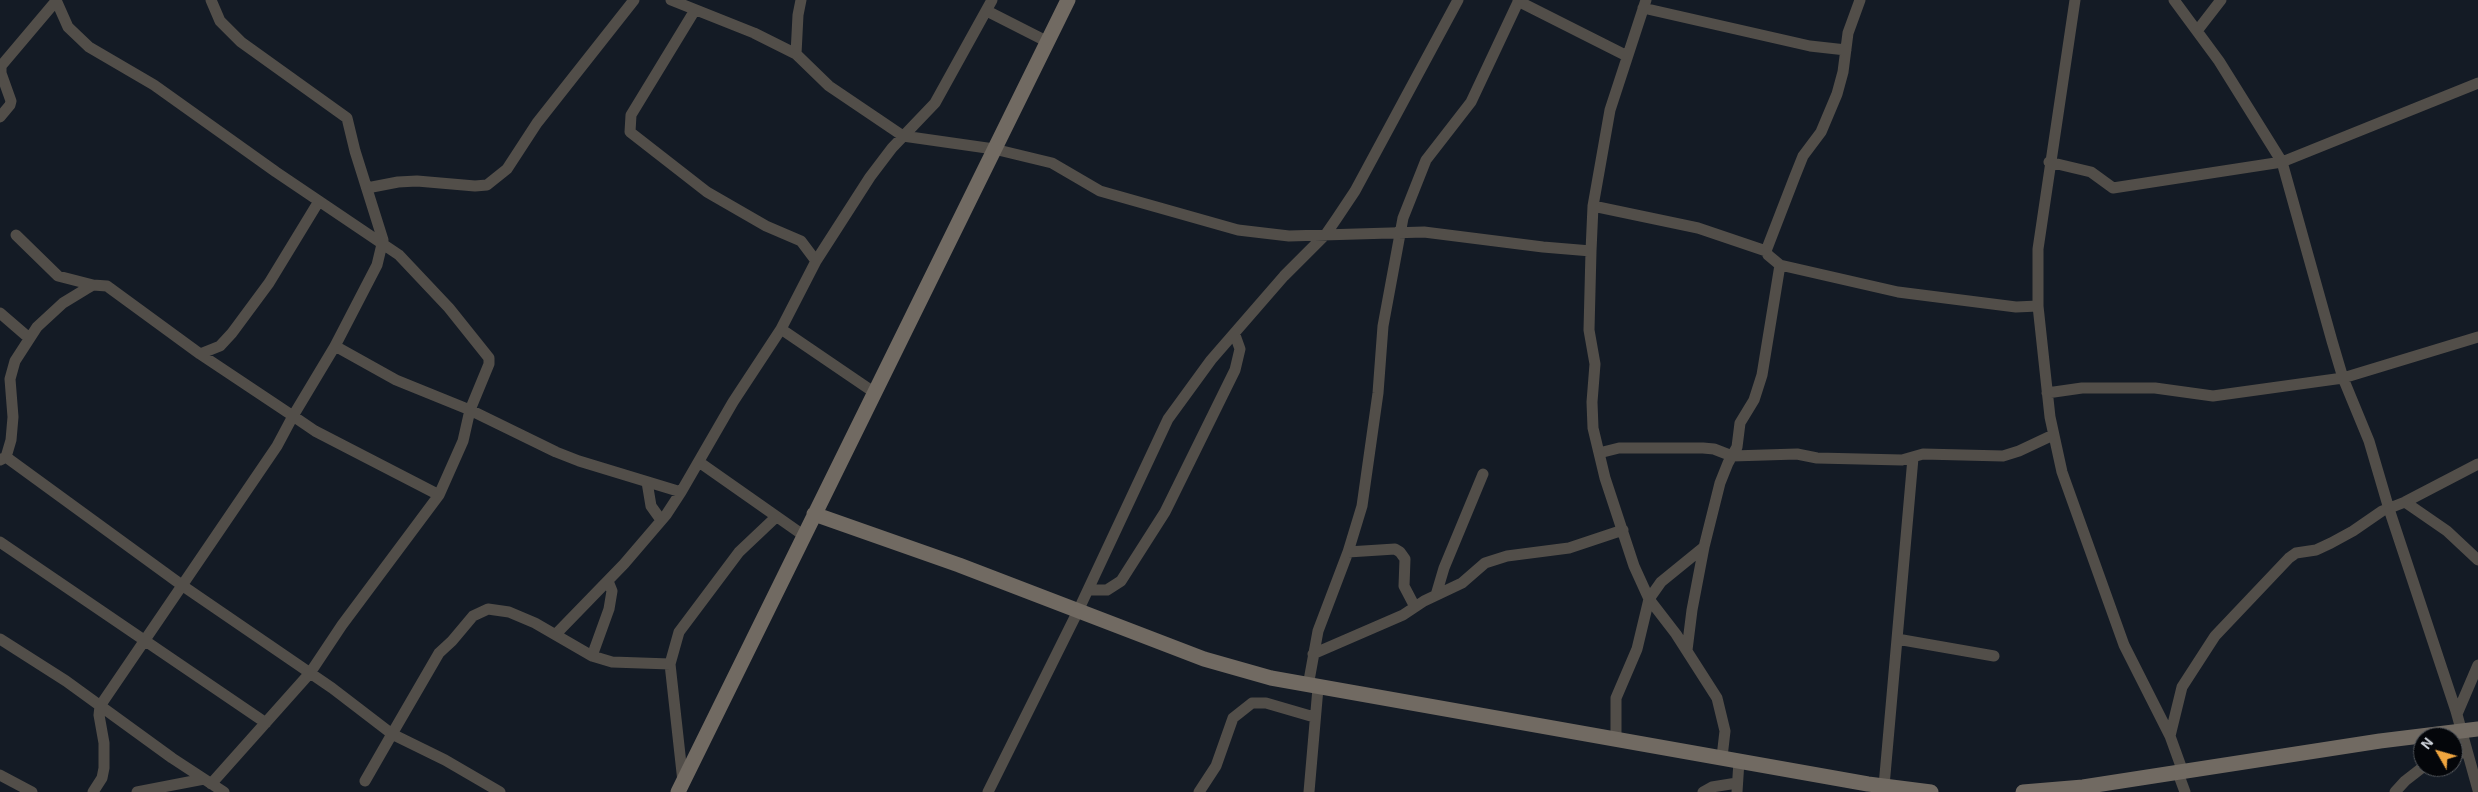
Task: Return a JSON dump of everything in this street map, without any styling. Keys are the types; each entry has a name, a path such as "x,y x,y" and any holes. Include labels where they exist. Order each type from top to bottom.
{"street":[{"path":"93,792 102,778 104,768 104,743 99,715 100,706 277,446 335,346 377,265 383,244 347,118 241,42 220,21 211,0"},
{"path":"367,188 398,182 417,181 475,186 487,185 507,169 543,115 634,0"},
{"path":"671,0 754,33 796,54 829,86 903,136 994,150 1057,164 1100,190 1238,230 1289,236 1399,233 1450,234 1543,248 1591,250"},
{"path":"796,54 798,15 801,0"},
{"path":"680,787 1068,0"},
{"path":"988,792 1078,611 1168,419 1211,360 1284,276 1326,234 1355,191 1458,0"},
{"path":"1766,251 1803,156 1816,142 1831,112 1843,72 1848,33 1860,0"},
{"path":"2075,0 2049,162 2038,249 2038,306 2047,393 2053,435 2062,472 2124,644 2170,736 2185,792"},
{"path":"2174,0 2219,61 2282,162 2343,378 2369,441 2388,509 2457,714 2459,727"},
{"path":"2197,31 2221,0"},
{"path":"0,117 10,106 11,101 1,73 1,66 56,1 68,27 88,46 154,85 407,262 449,308 489,358 489,364 470,410 463,441 439,495 342,625 310,673 266,723 208,781 137,792"},
{"path":"1309,792 1314,718 1313,654 1318,631 1348,552 1362,506 1378,393 1383,326 1399,233 1426,160 1471,102 1518,1 1626,56"},
{"path":"1722,757 1725,731 1717,698 1687,650 1649,599 1634,566 1593,428 1592,402 1595,359 1589,330 1591,250 1594,206 1610,110 1626,56 1645,4 1810,46 1846,50"},
{"path":"556,634 608,581 661,520 681,492 733,402 781,329 816,260 860,190 903,136 935,102 989,5 1048,42"},
{"path":"695,10 631,115 630,132 707,192 766,226 801,241 816,260"},
{"path":"2049,162 2091,172 2113,188 2282,162 2478,83"},
{"path":"200,354 220,346 232,333 269,282 319,202"},
{"path":"1594,206 1698,228 1766,251 1770,258 1780,265 1898,292 2016,307 2038,306"},
{"path":"16,235 58,276 93,285 107,286 200,354 315,431 439,495"},
{"path":"1687,650 1692,610 1704,547 1722,478 1737,447 1740,424 1754,400 1762,375 1780,265"},
{"path":"93,285 63,303 37,327 11,370 13,417 11,440 3,459 182,586 356,705 392,734 445,760 500,792"},
{"path":"0,313 29,338"},
{"path":"781,329 875,393"},
{"path":"1088,590 1107,590 1121,581 1165,512 1235,370 1240,349 1234,335"},
{"path":"2047,393 2082,388 2146,388 2213,396 2343,378 2478,337"},
{"path":"335,346 396,380 470,410 579,461 681,492"},
{"path":"1599,453 1619,448 1703,448 1714,449 1732,456 1797,454 1851,459 1912,458 1923,454 2003,456 2019,451 2053,435"},
{"path":"1884,786 1912,458"},
{"path":"699,462 803,535"},
{"path":"2170,736 2182,687 2218,631 2289,558 2296,553 2316,550 2331,543 2354,531 2382,510 2405,502 2478,464"},
{"path":"1436,595 1444,568 1483,474"},
{"path":"647,482 651,506 661,520"},
{"path":"2405,502 2448,530 2478,560"},
{"path":"814,514 959,565 1204,659 1271,678 1313,687 1616,738 1739,761 1884,786 1931,792"},
{"path":"680,787 670,664 678,632 739,552 776,517"},
{"path":"1313,654 1403,615 1436,595 1462,583 1486,563 1507,556 1569,548 1623,530"},
{"path":"0,542 266,723"},
{"path":"1616,738 1616,698 1637,650 1649,599 1661,582 1704,547"},
{"path":"1348,552 1395,549 1400,552 1405,559 1404,586 1415,607"},
{"path":"592,656 609,609 612,591 608,581"},
{"path":"365,781 434,660 477,614 488,609 510,612 556,634 592,656 612,662 670,664"},
{"path":"0,639 66,681 224,792"},
{"path":"1897,639 1994,656"},
{"path":"2457,714 2478,665"},
{"path":"1199,792 1216,766 1232,718 1252,703 1266,704 1314,718"},
{"path":"2463,730 2478,730"},
{"path":"2023,792 2083,786 2413,736"},
{"path":"2463,740 2478,790"},
{"path":"1703,792 1712,787 1737,788 1739,761"},
{"path":"2395,792 2405,780 2413,774"},
{"path":"0,775 32,792"}]}
